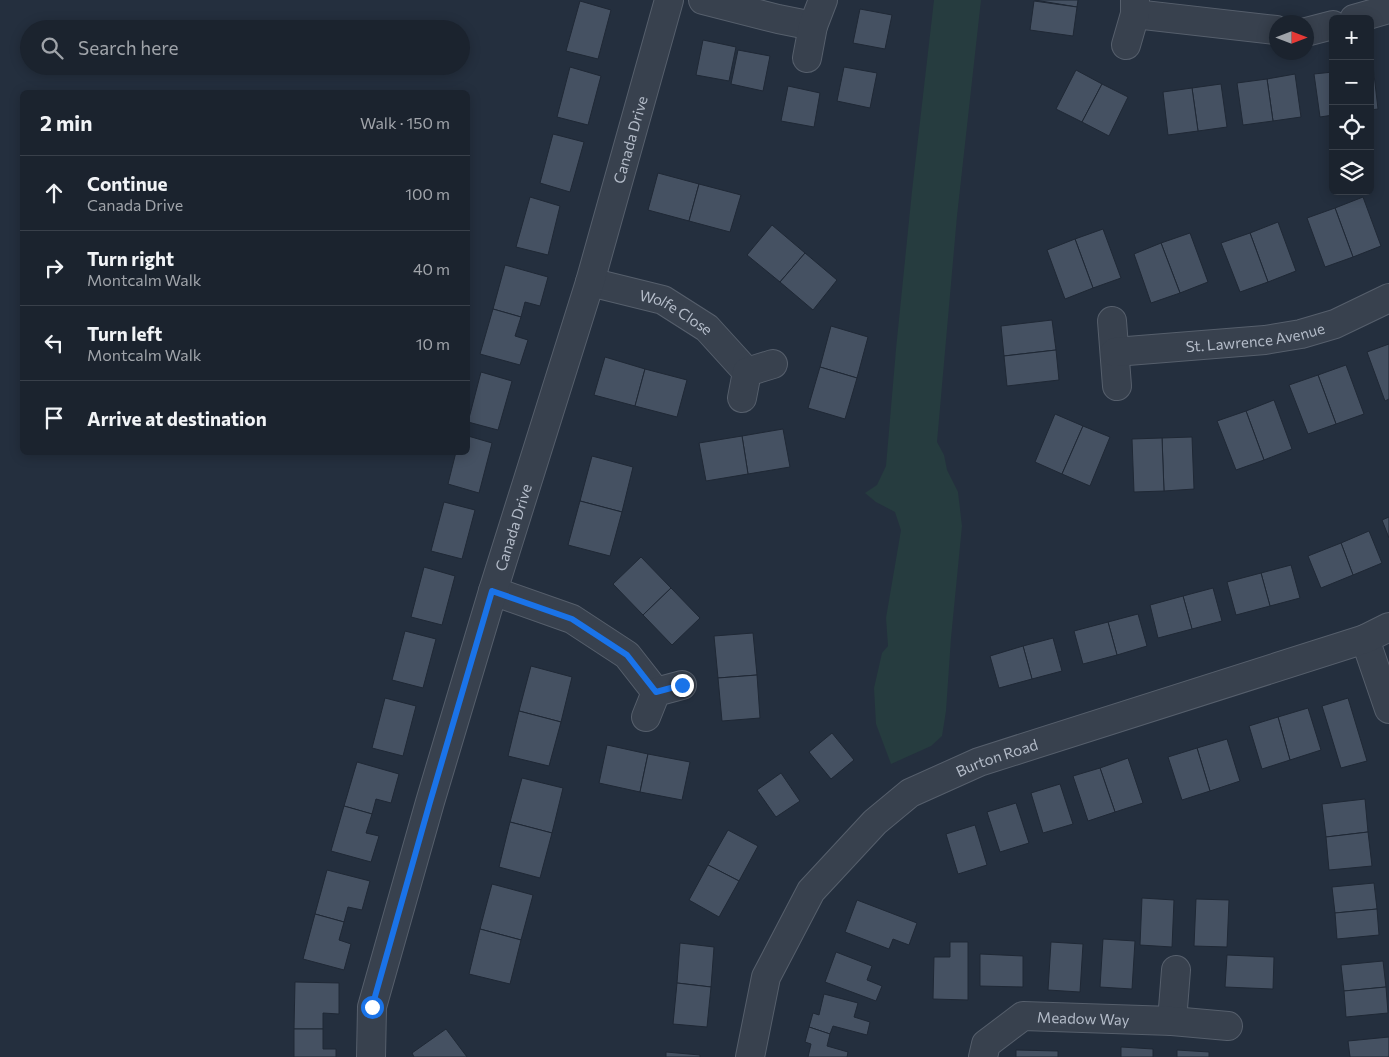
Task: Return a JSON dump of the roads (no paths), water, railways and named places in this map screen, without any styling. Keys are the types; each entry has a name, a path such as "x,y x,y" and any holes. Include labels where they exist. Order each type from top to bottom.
{"street":[{"name":"Canada Drive","path":"371,1057 372,1007 492,591 590,282 669,0"},
{"path":"703,0 813,26"},
{"path":"807,58 813,26 822,0"},
{"path":"1126,45 1135,7 1269,29"},
{"path":"1368,15 1389,9"},
{"path":"1314,30 1329,26"},
{"name":"Wolfe Close","path":"590,282 663,300 707,328 744,385 773,364"},
{"name":"St. Lawrence Avenue","path":"1115,352 1265,340 1301,334 1335,324 1389,298"},
{"path":"1112,321 1117,386"},
{"path":"492,591 572,619 627,655 669,689 646,717"},
{"path":"1377,633 1389,709"},
{"name":"Burton Road","path":"750,1057 766,977 811,891 875,822 910,792 979,762 1377,633"},
{"path":"1172,1021 1176,970"},
{"name":"Meadow Way","path":"982,1057 986,1044 1023,1016 1172,1021 1228,1026"}]}
